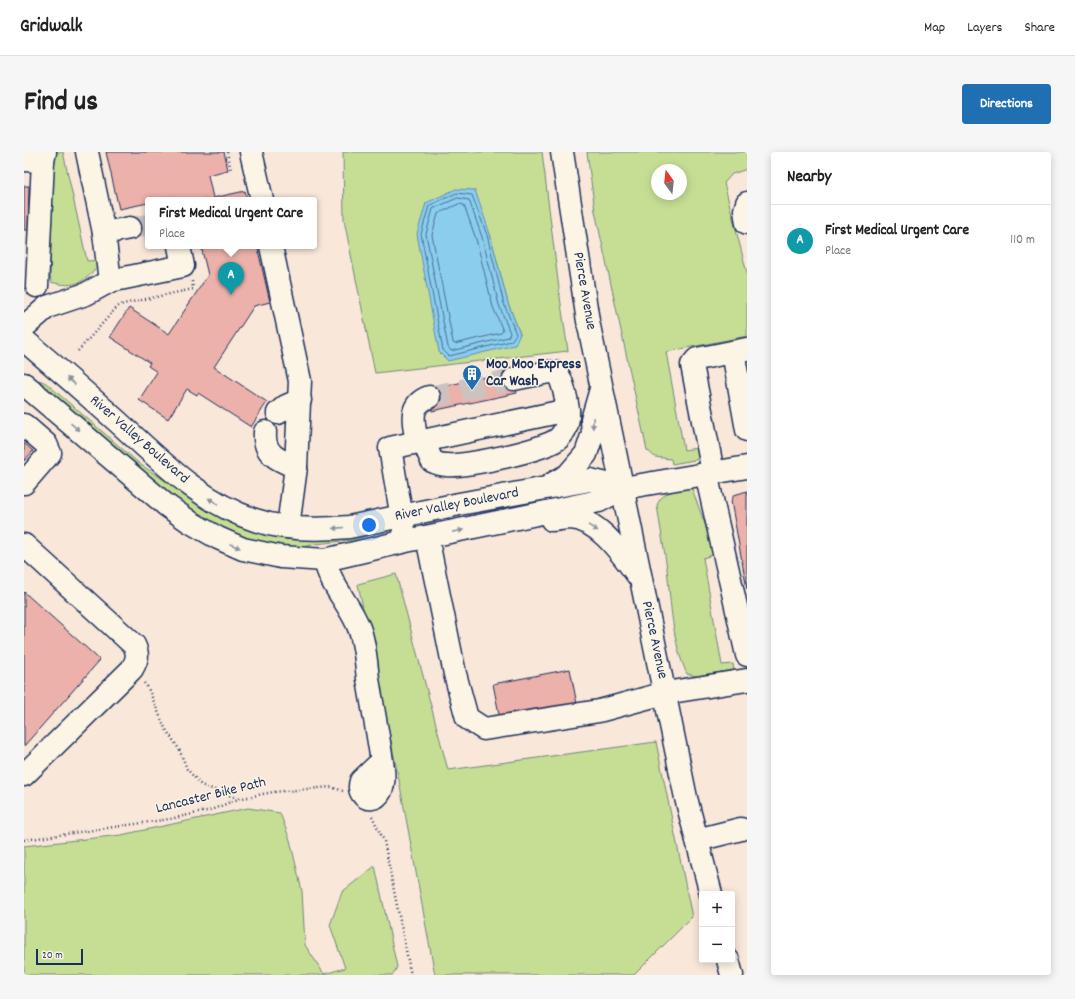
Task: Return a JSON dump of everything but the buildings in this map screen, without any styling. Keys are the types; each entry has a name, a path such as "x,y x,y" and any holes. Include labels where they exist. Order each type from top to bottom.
{"street":[{"path":"87,152 104,233 110,281"},
{"path":"251,152 261,197"},
{"name":"Pierce Avenue","path":"562,152 588,321 665,693 697,840 710,891"},
{"path":"569,195 577,175 576,152"},
{"path":"38,158 31,284 47,307"},
{"path":"747,203 745,210 747,223"},
{"path":"104,233 130,228"},
{"path":"24,328 47,307 86,294 110,281 183,266 180,249"},
{"path":"272,249 300,381 296,467 288,527"},
{"name":"River Valley Boulevard","path":"24,340 194,488 234,512 256,521 288,527 332,529 349,527 545,487 590,480 623,488"},
{"path":"747,430 740,351 697,359 692,366 710,472 747,655"},
{"path":"429,397 420,400 414,408 413,415 420,442 432,461 446,465 470,463 549,445 561,435 566,428 569,418 562,386 557,373 549,372 514,379"},
{"name":"River Valley Boulevard","path":"24,384 166,505 190,522 218,538 243,549 281,557 325,560 416,539 515,520 599,501 623,488"},
{"name":"Pierce Avenue","path":"545,487 568,475 586,454 593,433 592,420 602,386"},
{"path":"278,413 286,406 300,400"},
{"path":"568,410 390,448 401,516 416,539 455,674 466,718 484,729 599,711 665,693 747,680"},
{"path":"24,425 46,444 50,453 24,483"},
{"path":"265,432 264,441 268,452 279,461 296,467"},
{"path":"623,488 710,472 747,467"},
{"name":"River Valley Boulevard","path":"515,520 554,520 570,518 581,521 606,536 642,582"},
{"path":"24,545 134,645 138,653 137,661 132,669 24,775"},
{"path":"325,560 328,573 333,584 354,615 360,629 382,761"},
{"path":"697,840 745,827"},
{"path":"729,963 732,975"}],"path":[{"path":"227,152 231,171"},
{"path":"78,351 117,307 123,304 193,289 191,276"},
{"path":"137,661 141,680 148,688 165,728 180,749 187,769 201,786 238,798"},
{"name":"Lancaster Bike Path","path":"24,840 170,819 211,810 238,798 273,792 331,787 345,791"},
{"path":"369,812 380,830 384,841 411,975"}],"green space":[{"path":"54,152 63,152 87,261 99,260 101,263 85,279 74,284 67,285 51,282 50,274"},
{"path":"343,152 542,152 568,351 375,373 344,220","holes":["426,203 490,234 508,303 520,334"]},
{"path":"587,152 747,152 747,169 732,174 724,183 747,273 747,336 666,352 684,450 697,448 700,459 672,464 671,459 655,457 647,450 595,211"},
{"path":"39,380 46,383 141,465 209,509 386,530 353,540 315,544 294,550 257,543 221,530 189,513 44,387"},
{"path":"687,488 692,489 716,554 703,558 722,665 733,664 734,670 696,676 687,674 675,636 657,505 659,500 669,492"},
{"path":"396,574 448,770 656,742 692,917 634,975 435,975 398,775 358,584"},
{"path":"248,808 280,813 290,840 302,891 305,945 324,974 345,968 330,925 342,892 375,866 397,967 393,975 24,975 24,846 121,835"}],"water":[{"path":"456,189 475,190 490,234 508,303 520,334 515,345 448,361 439,352 417,234 426,203"}],"tunnel":[{"path":"130,228 145,226"},
{"path":"429,397 514,379"}],"place":[{"name":"First Medical Urgent Care","path":"231,295"},
{"name":"Moo Moo Express Car Wash","path":"472,391"}]}
